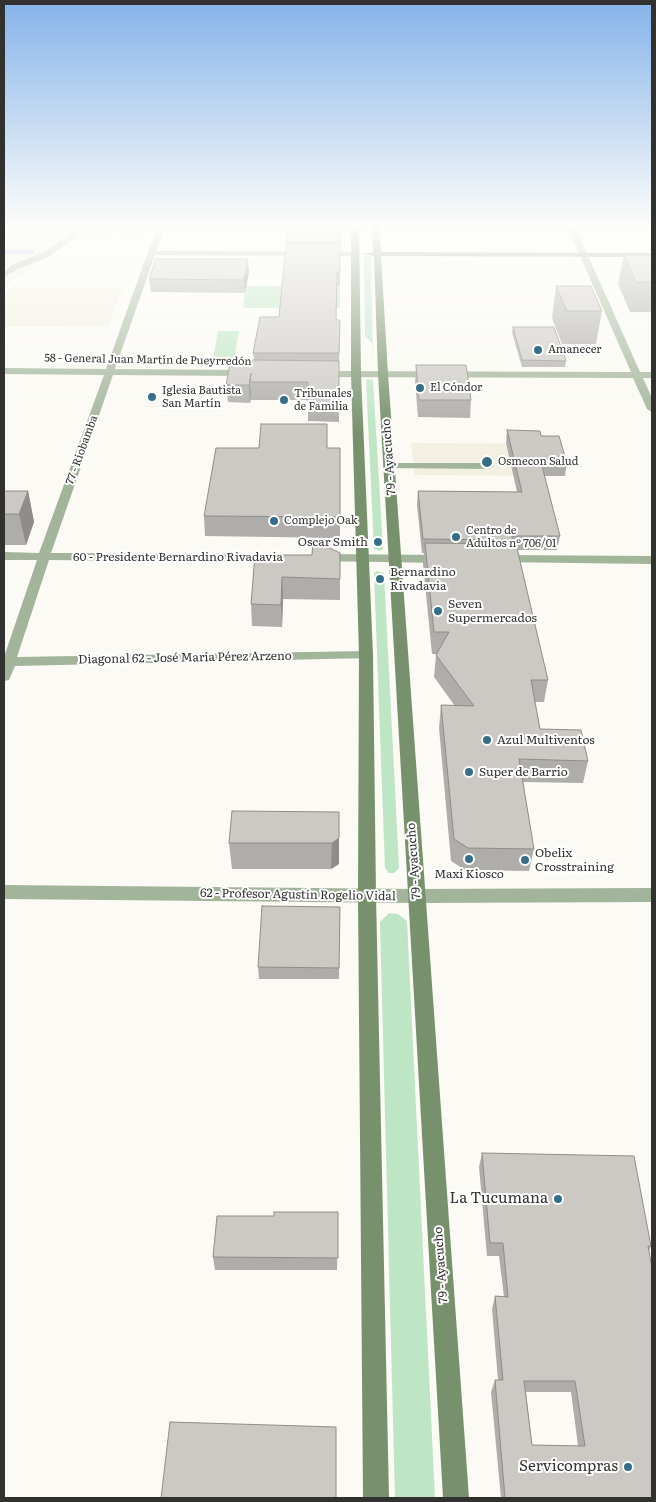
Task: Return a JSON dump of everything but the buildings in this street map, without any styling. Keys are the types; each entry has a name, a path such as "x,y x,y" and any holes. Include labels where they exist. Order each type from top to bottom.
{"main road":[{"path":"356,294 356,374 366,655 367,896 376,1498"},
{"name":"79 - Ayacucho","path":"379,294 456,1498"}],"street":[{"name":"77 - Riobamba","path":"4,677 6,662 137,294"},
{"path":"601,294 652,410"},
{"name":"58 - General Juan Martín de Pueyrredón","path":"4,371 257,373"},
{"path":"306,374 652,375"},
{"name":"60 - Presidente Bernardino Rivadavia","path":"4,556 284,558"},
{"path":"304,558 454,559"},
{"path":"484,559 652,560"},
{"name":"Diagonal 62 - José María Pérez Arzeno","path":"6,662 366,655"},
{"name":"62 - Profesor Agustín Rogelio Vidal","path":"4,892 367,896 652,895"}],"lane":[{"path":"389,466 489,466"}],"shaded area":[{"path":"4,294 121,294 108,326 4,327"},
{"name":"Osmecon Salud","path":"411,443 556,444 565,476 415,475"}],"green space":[{"path":"245,294 340,294 340,308 243,308"},
{"path":"364,294 372,294 373,362 372,343 365,336"},
{"path":"218,331 239,331 233,366 212,365"},
{"path":"366,380 373,380 383,549 380,551 374,549"},
{"path":"377,571 384,573 399,868 394,873 389,873 385,868 374,573"},
{"path":"389,913 398,914 407,921 435,1498 395,1498 380,922"}],"place":[{"name":"Amanecer","path":"538,350"},
{"name":"El Cóndor","path":"420,388"},
{"name":"Iglesia Bautista San Martín","path":"152,397"},
{"name":"Tribunales de Familia","path":"284,400"},
{"name":"Osmecon Salud","path":"487,462"},
{"name":"Complejo Oak","path":"274,521"},
{"name":"Centro de Adultos nº 706/01","path":"456,537"},
{"name":"Oscar Smith","path":"378,542"},
{"name":"Bernardino Rivadavia","path":"380,579"},
{"name":"Seven Supermercados","path":"438,611"},
{"name":"Azul Multiventos","path":"487,740"},
{"name":"Super de Barrio","path":"469,772"},
{"name":"Maxi Kiosco","path":"469,859"},
{"name":"Obelix Crosstraining","path":"525,860"},
{"name":"La Tucumana","path":"558,1199"},
{"name":"Servicompras","path":"628,1467"}]}
